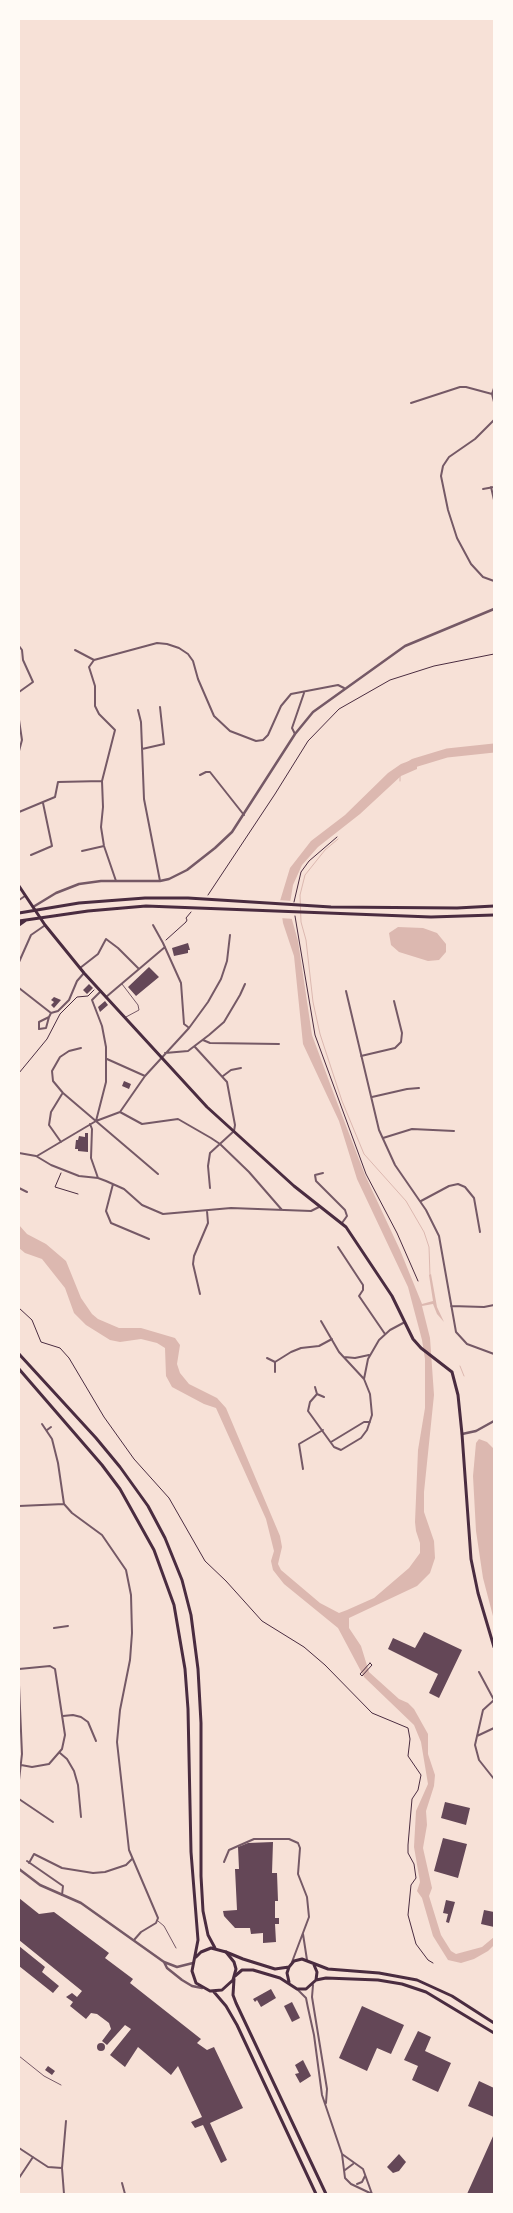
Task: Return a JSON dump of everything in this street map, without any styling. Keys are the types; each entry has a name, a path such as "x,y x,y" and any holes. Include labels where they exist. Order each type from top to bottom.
{"main road":[{"path":"19,886 45,926 84,973 207,1107 278,1172 342,1223 363,1249 392,1296 413,1339 421,1348 449,1368 454,1376 462,1434 471,1559 478,1593 494,1647"},
{"path":"19,913 109,900 188,898 331,907 457,908 494,906"},
{"path":"19,921 88,910 146,906 431,917 494,915"},
{"path":"19,926 26,920"},
{"path":"19,1354 96,1438 126,1475 148,1506 165,1538 182,1580 191,1614 198,1669 201,1732 201,1876 203,1910 208,1935 216,1948"},
{"path":"19,1369 96,1457 120,1489 154,1550 174,1605 185,1668 188,1709 191,1852 198,1940 196,1957 193,1963 194,1979 202,1988 214,1992 226,2006 237,2025 316,2194"},
{"path":"196,1957 207,1949 216,1948 275,1969 290,1965 298,1960 307,1960 314,1964 338,1970 379,1973 417,1980 452,1996 494,2023"},
{"path":"226,1952 234,1962 233,1994 236,2003 326,2194"},
{"path":"214,1992 226,1988 242,1970 252,1970 289,1982 298,1989 306,1989 313,1985 316,1980 317,1972 314,1964"},
{"path":"289,1982 287,1973 290,1965"},
{"path":"316,1980 336,1978 378,1980 402,1984 426,1992 494,2032"}],"street":[{"path":"412,403 460,387 492,394"},
{"path":"494,388 492,394 494,402"},
{"path":"493,581 483,576 471,564 457,538 445,500 441,476 443,466 449,457 475,439 494,420"},
{"path":"491,487 494,500"},
{"path":"483,489 494,487"},
{"path":"33,907 56,893 79,884 116,881 160,881 169,879 187,870 232,832 295,734 313,712 405,646 494,609"},
{"path":"116,881 104,846 101,827 102,781 115,730 99,714 95,706 95,686 89,667 94,660 157,644 167,644 188,654 194,661 198,679 214,716 230,731 256,741 263,740 268,735 281,706 291,694 338,685 344,688"},
{"path":"19,646 33,682 19,692"},
{"path":"74,650 94,660"},
{"path":"295,734 292,728 304,693"},
{"path":"142,749 164,744 160,707"},
{"path":"138,710 144,800 160,881"},
{"path":"19,720 22,740 19,751"},
{"path":"200,775 206,772 213,775 244,815"},
{"path":"19,812 54,797 58,782 102,781"},
{"path":"31,854 52,846 43,803"},
{"path":"82,851 104,846"},
{"path":"19,900 25,896"},
{"path":"153,925 165,947 180,983 184,1024 188,1028"},
{"path":"19,962 31,936 45,926"},
{"path":"36,1156 90,1124 120,1112 146,1076 208,1002 221,979 227,960 230,935"},
{"path":"80,968 98,954 106,939 118,948 138,969"},
{"path":"106,997 165,947"},
{"path":"50,1013 58,1011 69,1000 77,981 84,973"},
{"path":"165,1053 172,1054 188,1051 224,1022 245,984"},
{"path":"19,988 50,1013"},
{"path":"96,1121 105,1088 107,1059 102,1026 92,1000 101,991"},
{"path":"346,991 382,1138 400,1175 420,1201 439,1236 456,1332 467,1344 494,1354"},
{"path":"361,1056 395,1048 400,1042 402,1033 394,1001"},
{"path":"49,1017 38,1022 39,1029 46,1028 49,1017 50,1013"},
{"path":"203,1040 210,1043 279,1044"},
{"path":"195,1047 227,1082 235,1124 234,1131 210,1153 208,1166 210,1188"},
{"path":"81,1048 64,1054 54,1066 53,1081 63,1093 158,1174"},
{"path":"107,1059 146,1076"},
{"path":"223,1076 231,1070 241,1068"},
{"path":"371,1097 407,1088 419,1088"},
{"path":"60,1142 49,1124 54,1106 63,1093"},
{"path":"120,1112 142,1124 178,1119 220,1144 249,1172 282,1210"},
{"path":"90,1124 92,1129 91,1158 98,1178"},
{"path":"382,1138 412,1129 454,1131"},
{"path":"19,1154 36,1156 79,1176 98,1178 113,1184 124,1189 142,1205 163,1214 231,1208 311,1211 320,1206"},
{"path":"323,1173 315,1175 318,1184 345,1210 347,1216 342,1223"},
{"path":"210,1183 214,1182"},
{"path":"113,1184 106,1210 111,1223 149,1239"},
{"path":"420,1201 449,1186 458,1184 465,1187 474,1198 480,1232"},
{"path":"19,1188 28,1192"},
{"path":"200,1294 193,1264 194,1256 208,1223 206,1210"},
{"path":"338,1248 363,1284 363,1290 359,1296 385,1334"},
{"path":"451,1306 484,1307 494,1305"},
{"path":"317,1394 310,1402 308,1411 337,1450 344,1449 361,1438 370,1422 372,1399 364,1379 344,1358 321,1321"},
{"path":"364,1379 370,1355 385,1334 405,1322"},
{"path":"274,1362 301,1348 319,1346 332,1339"},
{"path":"344,1358 370,1355"},
{"path":"267,1358 274,1362"},
{"path":"274,1362 275,1372"},
{"path":"315,1387 317,1394"},
{"path":"317,1394 324,1397"},
{"path":"331,1442 364,1422 370,1422"},
{"path":"462,1434 476,1431 494,1422"},
{"path":"42,1424 52,1439 58,1462 64,1504 72,1513 102,1535 126,1570 131,1595 132,1633 130,1660 120,1710 117,1742 128,1850 158,1915 158,1921 141,1932 134,1941"},
{"path":"47,1430 51,1427"},
{"path":"303,1469 299,1444 323,1430"},
{"path":"19,1506 64,1504"},
{"path":"54,1628 68,1626"},
{"path":"19,1669 50,1666 55,1669 65,1735 60,1752 49,1764 21,1766"},
{"path":"479,1672 494,1700 483,1710 477,1736 476,1752 485,1769 494,1779"},
{"path":"19,1685 22,1726 19,1778"},
{"path":"62,1716 81,1717 88,1722 96,1741"},
{"path":"477,1736 494,1728"},
{"path":"60,1752 74,1771 78,1785 81,1817"},
{"path":"19,1799 52,1822 48,1824"},
{"path":"224,1862 229,1850 247,1841 286,1838 296,1842 300,1848 298,1874 306,1893 309,1917 290,1965"},
{"path":"62,1895 63,1886 28,1862 34,1854 62,1868 93,1873 105,1872 126,1865 133,1859"},
{"path":"19,1869 40,1885 81,1903 164,1962 178,1967 193,1963"},
{"path":"303,1934 307,1960"},
{"path":"164,1962 167,1968 182,1980 192,1986 202,1988"},
{"path":"313,1985 312,1997 327,2089 326,2104"},
{"path":"298,1989 306,1998 316,2042 322,2095 342,2154 344,2174 347,2182 371,2194"},
{"path":"64,2194 62,2168 66,2121"},
{"path":"19,2148 48,2167 62,2168"},
{"path":"342,2154 361,2167 371,2194"},
{"path":"19,2178 33,2157"},
{"path":"345,2170 354,2164"},
{"path":"355,2185 362,2182 365,2176"},
{"path":"122,2183 125,2194"}],"lane":[{"path":"122,983 138,1005 139,1010 126,1018"},
{"path":"158,1921 164,1926 176,1948"},
{"path":"173,1942 177,1940"},
{"path":"19,2056 44,2076 61,2085"}],"path":[{"path":"210,893 308,741 340,709 390,680 434,666 494,654"},
{"path":"294,906 293,898 301,872 309,861 337,837"},
{"path":"295,915 315,1035 366,1174 397,1233 418,1281"},
{"path":"163,943 187,920 187,917"},
{"path":"19,1072 48,1038 60,1014 77,997 88,996 95,989"},
{"path":"63,1170 55,1188 78,1194"},
{"path":"19,1308 32,1320 41,1342 60,1348 69,1358 104,1417 134,1459 169,1498 205,1561 262,1621 304,1647 326,1665 372,1713 408,1728 410,1739 408,1756 422,1775 418,1790 412,1799 408,1853 414,1864 416,1878 412,1885 407,1910 416,1944 428,1960 433,1963"},
{"path":"370,1663 372,1665 362,1676 360,1674 370,1663"}],"shaded area":[{"path":"417,758 417,769 401,776 360,814 318,847 302,865 293,885 289,909 298,941 312,1035 335,1097 365,1175 400,1250 422,1304 433,1301 429,1275 431,1274 437,1307 444,1322 437,1314 433,1304 422,1306 430,1338 434,1395 424,1492 424,1512 434,1541 435,1558 430,1573 417,1586 349,1618 349,1628 361,1646 369,1672 399,1699 408,1703 414,1709 428,1734 428,1754 435,1775 434,1786 426,1811 427,1825 423,1848 432,1888 429,1896 441,1935 451,1951 456,1954 482,1947 494,1937 494,1945 488,1951 474,1959 461,1963 448,1960 433,1936 422,1898 417,1891 420,1882 414,1847 416,1811 428,1784 421,1742 414,1725 364,1677 338,1628 284,1584 273,1570 271,1561 274,1551 266,1519 216,1408 204,1404 172,1387 166,1376 165,1348 157,1343 141,1339 120,1342 110,1340 86,1325 74,1313 65,1288 42,1259 25,1253 19,1248 19,1225 27,1234 46,1244 66,1261 81,1298 92,1314 98,1319 119,1328 141,1328 175,1338 180,1345 177,1364 180,1373 189,1384 217,1398 226,1408 280,1536 282,1547 278,1564 281,1570 320,1603 339,1613 347,1610 374,1598 409,1568 420,1553 420,1543 415,1522 418,1450 425,1408 425,1359 422,1340 408,1287 357,1179 339,1121 303,1044 294,956 283,923 280,901 290,868 311,841 345,815 388,773 401,764"},
{"path":"398,927 423,928 437,933 446,944 446,952 439,960 428,961 399,952 391,945 389,933"},
{"path":"479,1439 487,1442 494,1449 494,1620 483,1578 476,1531 473,1476 476,1443"}],"pier":[{"path":"277,900 293,901 294,919 280,918"}],"building":[{"path":"188,943 190,950 188,950 188,953 174,956 172,948"},
{"path":"149,967 159,977 136,996 128,987"},
{"path":"89,984 93,988 87,994 83,990"},
{"path":"54,997 61,1000 54,1008 51,1005 54,1002 51,1000"},
{"path":"105,1001 108,1005 100,1012 98,1007"},
{"path":"124,1081 131,1084 129,1089 122,1086"},
{"path":"85,1133 88,1133 88,1152 78,1151 78,1149 75,1149 76,1140 78,1140 79,1136 85,1137"},
{"path":"424,1632 462,1650 439,1698 429,1693 438,1674 388,1649 393,1638 415,1648"},
{"path":"445,1802 470,1808 466,1825 441,1818"},
{"path":"443,1838 467,1844 458,1878 434,1871"},
{"path":"273,1842 272,1873 277,1873 278,1901 275,1901 275,1918 279,1918 279,1924 275,1924 276,1942 263,1943 263,1933 251,1934 250,1928 235,1928 224,1916 223,1911 237,1910 235,1869 239,1869 238,1847 248,1843"},
{"path":"19,1898 39,1914 54,1912 109,1953 105,1958 133,1979 130,1983 201,2039 197,2043 207,2050 214,2047 243,2108 210,2123 227,2160 221,2163 203,2125 195,2128 191,2122 202,2117 178,2066 171,2075 138,2047 125,2067 110,2055 131,2029 125,2025 107,2045 102,2041 111,2029 109,2023 97,2014 91,2013 86,2019 70,2006 73,2002 66,1997 72,1993 77,1997 82,1991 19,1940"},
{"path":"446,1900 455,1902 449,1923 446,1922 448,1914 443,1913"},
{"path":"484,1910 494,1912 494,1927 481,1924"},
{"path":"19,1946 45,1967 42,1972 59,1986 53,1993 19,1966"},
{"path":"271,1989 276,1998 261,2007 257,2000 255,2002 253,1999"},
{"path":"292,2002 300,2018 292,2022 284,2006"},
{"path":"362,2006 404,2025 391,2054 377,2048 367,2071 339,2058"},
{"path":"418,2031 431,2037 425,2051 451,2063 438,2092 412,2080 418,2066 404,2060"},
{"path":"101,2043 105,2047 101,2051 97,2047"},
{"path":"303,2060 311,2076 300,2083 295,2074 299,2073 295,2065"},
{"path":"48,2066 55,2071 52,2075 45,2070"},
{"path":"479,2081 494,2088 494,2117 468,2106"},
{"path":"494,2134 494,2194 467,2194 481,2163"},
{"path":"399,2154 406,2162 399,2171 393,2173 387,2167"}],"waterway":[{"path":"408,767 414,763 447,753 494,748"},
{"path":"400,776 400,781"},
{"path":"338,839 325,850 305,875 300,895 301,922 306,940 313,1002 320,1034 342,1101 364,1154 406,1201 424,1232 429,1247 430,1275"},
{"path":"460,1366 464,1376"}]}
